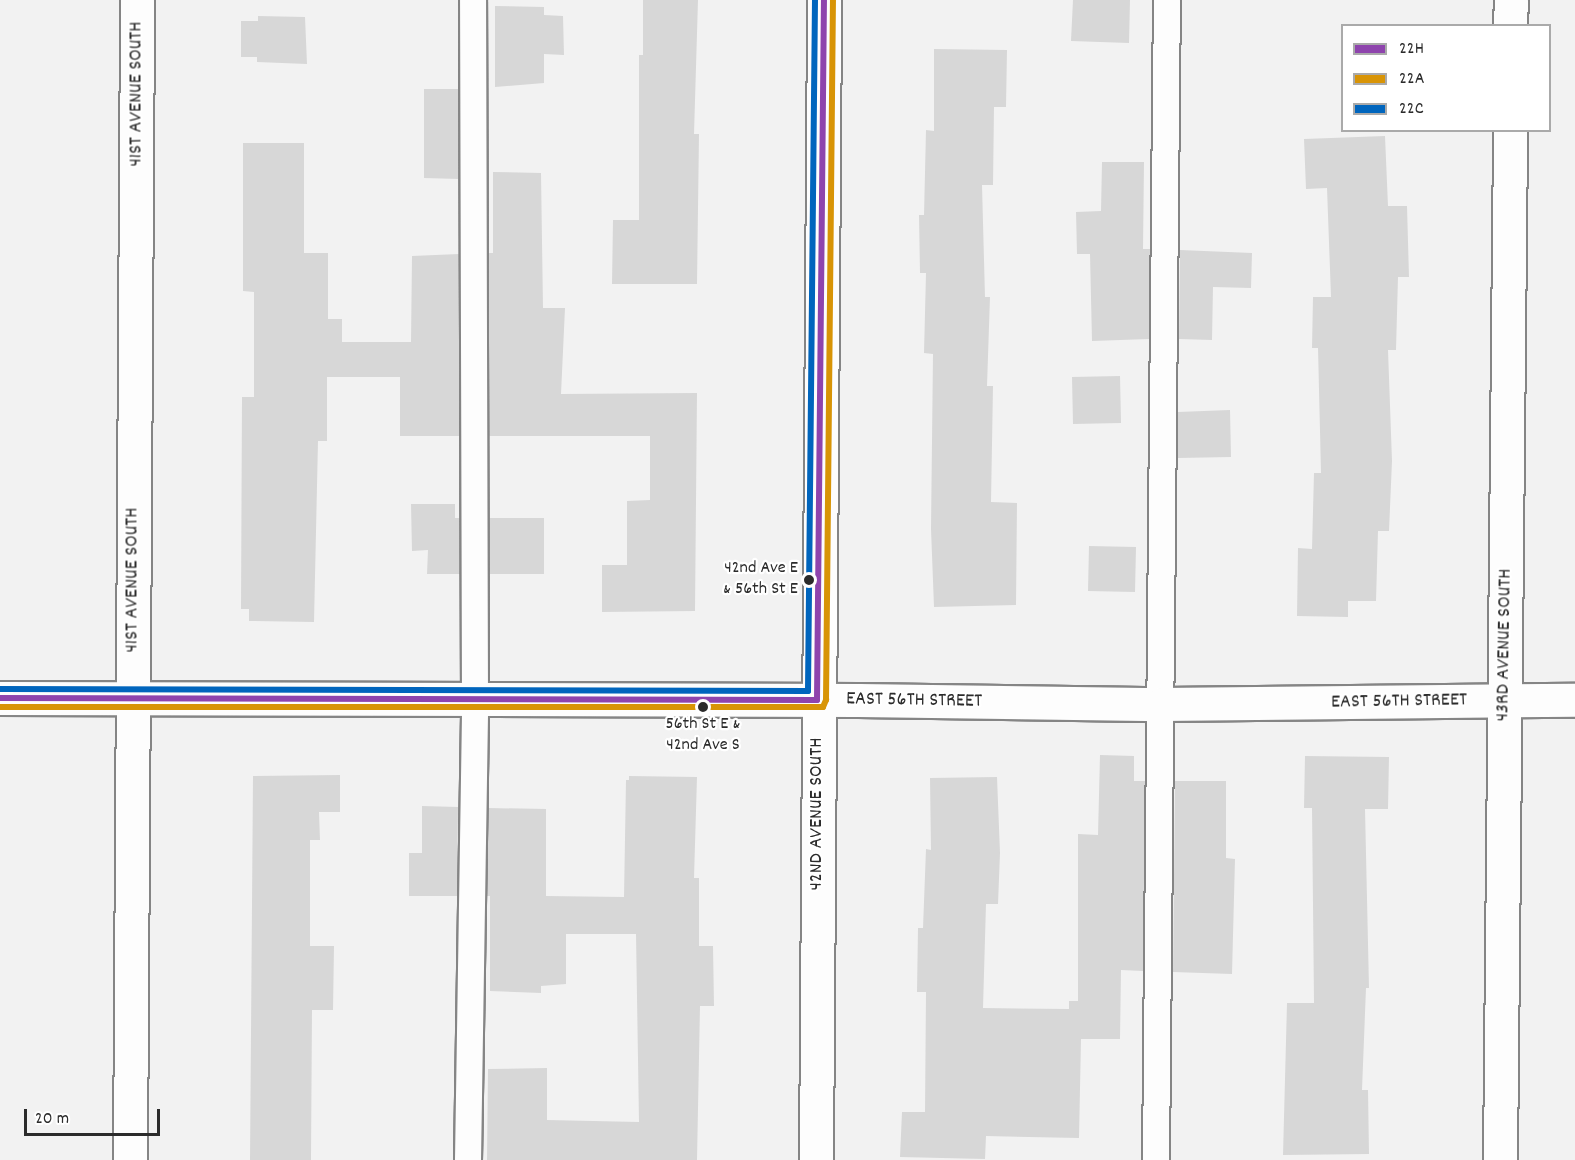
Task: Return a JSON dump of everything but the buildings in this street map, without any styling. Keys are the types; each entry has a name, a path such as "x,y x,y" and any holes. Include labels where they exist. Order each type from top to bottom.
{"street":[{"name":"41ST AVENUE SOUTH","path":"129,1160 137,0"},
{"name":"42ND AVENUE SOUTH","path":"816,1160 817,700 824,0"},
{"path":"1510,24 1511,0"},
{"name":"43RD AVENUE SOUTH","path":"1500,1160 1509,132"},
{"name":"EAST 56TH STREET","path":"0,698 817,700 1162,704 1575,700"}],"lane":[{"path":"468,1160 475,699 473,0"},
{"path":"1156,1160 1167,0"}],"transit line":[{"name":"22C","path":"0,689 808,691 815,0"},
{"name":"22H","path":"0,698 817,700 824,0"},
{"name":"22A","path":"0,707 823,707 826,700 833,0"}],"place":[{"name":"42nd Ave E & 56th St E","path":"809,580"},
{"name":"56th St E & 42nd Ave S","path":"703,707"}]}
